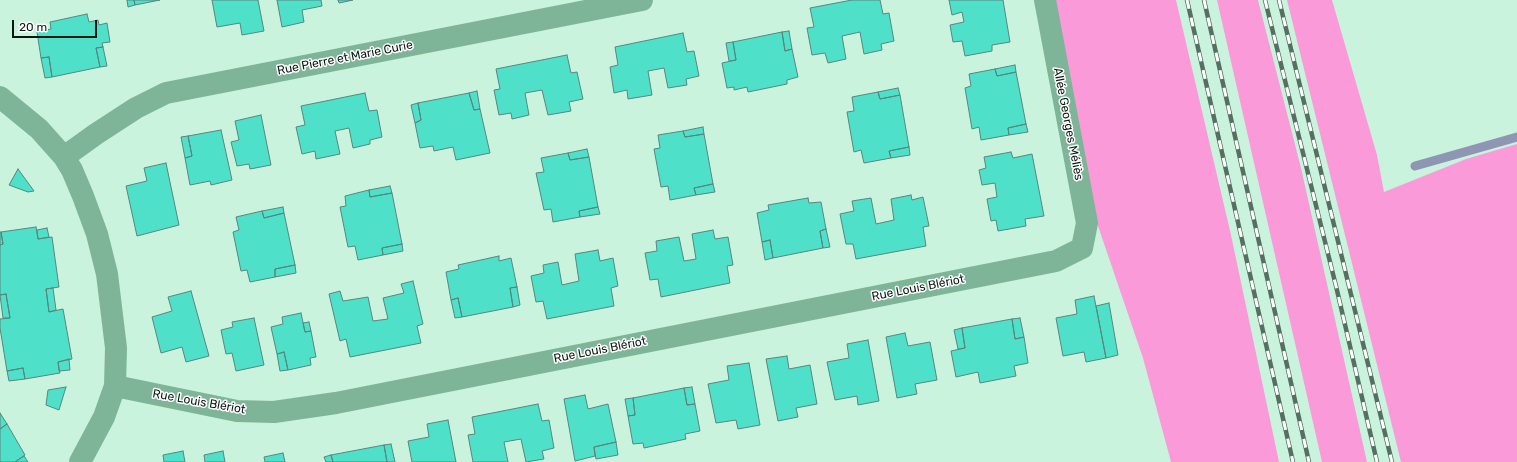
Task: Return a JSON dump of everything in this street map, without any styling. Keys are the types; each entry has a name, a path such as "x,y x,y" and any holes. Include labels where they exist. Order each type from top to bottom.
{"street":[{"name":"Rue Pierre et Marie Curie","path":"64,157 136,108 166,93 642,0"},
{"name":"Allée Georges Méliès","path":"1045,0 1086,223 1082,248"},
{"path":"0,97 39,129 64,157 72,170 97,234 107,274 116,348 115,386 104,416 80,462"},
{"name":"Rue Louis Blériot","path":"115,386 237,411 274,412 336,403 1056,261 1082,248"}],"shaded area":[{"path":"1052,0 1176,0 1231,235 1279,462 1171,462 1143,358 1098,226"},
{"path":"1217,0 1258,0 1301,168 1367,462 1322,462"},
{"path":"1287,0 1332,0 1377,155 1384,192 1466,159 1517,144 1517,462 1401,462"}],"building":[{"path":"127,0 134,0 135,5 128,7"},
{"path":"134,0 160,0 135,5"},
{"path":"212,0 258,0 264,31 242,35 240,23 217,27"},
{"path":"277,0 321,0 322,6 302,10 304,22 282,27"},
{"path":"338,0 353,0 339,3"},
{"path":"852,0 880,0 883,14 889,13 894,41 881,44 882,50 864,54 860,32 842,36 846,59 828,63 825,53 812,55 807,28 814,27 810,8"},
{"path":"949,0 1003,0 1010,42 992,45 992,51 965,56 962,41 953,42 950,25 964,22 962,12 952,15"},
{"path":"87,14 89,22 98,20 99,25 107,23 110,42 102,43 103,47 96,48 100,67 52,77 49,57 41,58 37,32 51,29 50,22"},
{"path":"789,31 792,49 785,51 782,32"},
{"path":"782,32 785,51 792,49 798,77 787,80 787,84 748,92 747,87 734,90 734,87 727,88 722,63 736,60 733,42"},
{"path":"683,33 687,52 694,51 699,76 686,79 687,85 668,88 664,68 648,71 652,95 628,99 627,90 614,93 610,67 618,65 615,47"},
{"path":"733,42 736,60 729,61 726,43"},
{"path":"103,47 107,66 100,67 96,48"},
{"path":"567,55 571,73 577,72 583,99 569,102 571,111 548,115 542,90 525,93 529,115 512,119 511,113 499,115 494,90 500,89 496,69"},
{"path":"49,57 52,77 45,78 41,58"},
{"path":"1015,65 1016,72 997,76 995,69"},
{"path":"995,69 997,76 1016,72 1026,124 1008,128 1009,135 981,140 979,127 972,129 965,88 971,86 969,74"},
{"path":"898,88 900,95 880,99 878,92"},
{"path":"477,91 480,109 474,110 469,93"},
{"path":"878,92 880,99 900,95 909,147 889,151 891,158 864,163 861,150 854,152 847,112 854,111 852,97"},
{"path":"365,93 369,111 377,110 382,137 370,140 370,144 353,148 349,128 335,131 340,154 316,159 315,151 302,154 296,127 305,125 301,106"},
{"path":"469,93 474,110 480,109 490,153 456,160 453,147 434,151 433,146 420,148 415,123 421,120 418,103"},
{"path":"418,103 421,120 415,123 411,105"},
{"path":"261,115 271,165 250,169 249,164 237,166 231,142 239,140 235,121"},
{"path":"1026,124 1028,132 1009,135 1008,128"},
{"path":"703,127 704,134 685,137 683,131"},
{"path":"221,130 232,180 211,185 210,181 190,185 185,158 192,156 188,136"},
{"path":"683,131 685,137 704,134 713,184 694,188 696,195 670,200 668,186 661,187 654,149 660,148 658,135"},
{"path":"188,136 192,156 185,158 181,137"},
{"path":"909,147 910,155 891,158 889,151"},
{"path":"587,149 589,157 570,160 568,153"},
{"path":"1011,152 1013,158 1032,154 1044,216 1025,219 1026,226 998,231 996,220 991,221 987,199 997,197 995,183 982,185 979,170 986,168 984,157"},
{"path":"568,153 570,160 589,157 598,207 579,211 580,217 553,222 551,209 544,210 536,173 544,172 541,158"},
{"path":"166,163 179,225 137,236 126,186 147,181 144,168"},
{"path":"18,169 34,191 28,192 9,185"},
{"path":"713,184 715,192 696,195 694,188"},
{"path":"390,186 392,193 370,197 369,190"},
{"path":"369,190 370,197 392,193 402,244 382,248 383,255 358,260 355,246 348,247 340,207 346,206 345,196"},
{"path":"911,195 912,200 923,197 929,226 923,227 926,246 856,259 853,244 846,244 840,214 854,211 852,201 871,198 876,224 894,220 891,199"},
{"path":"808,198 809,203 821,202 826,229 820,231 823,248 773,258 770,240 762,242 757,213 769,210 768,205"},
{"path":"283,207 284,213 264,218 262,211"},
{"path":"598,207 600,214 580,217 579,211"},
{"path":"262,211 264,218 284,213 295,265 275,269 275,277 250,282 247,270 241,271 233,232 239,230 236,217"},
{"path":"36,227 38,239 52,237 59,287 46,289 49,312 63,309 72,359 58,362 60,373 25,379 23,368 7,371 0,328 0,319 10,318 6,294 0,295 0,245 3,244 1,232"},
{"path":"47,228 49,237 38,239 37,230"},
{"path":"826,229 830,247 823,248 820,231"},
{"path":"713,230 715,239 728,237 733,265 727,266 730,283 661,297 658,279 650,280 645,253 657,251 656,241 679,237 684,261 696,259 692,234"},
{"path":"0,232 3,244 0,245"},
{"path":"770,240 773,258 765,260 762,242"},
{"path":"402,244 403,251 383,255 382,248"},
{"path":"598,250 600,261 613,258 618,286 611,288 614,306 547,319 543,301 536,302 531,276 544,273 543,265 558,262 562,285 579,281 575,254"},
{"path":"499,256 499,261 511,258 517,287 510,288 513,307 462,317 458,298 451,300 446,272 459,269 458,265"},
{"path":"295,265 296,273 275,277 275,269"},
{"path":"413,281 423,324 417,326 421,343 350,357 346,339 340,341 329,294 340,291 343,301 368,297 373,321 388,319 383,298 404,293 401,284"},
{"path":"517,287 520,305 513,307 510,288"},
{"path":"53,288 56,310 49,312 46,289"},
{"path":"191,291 209,356 186,362 182,347 161,353 152,317 172,311 168,297"},
{"path":"6,294 10,318 3,318 0,295"},
{"path":"1094,296 1106,358 1086,362 1084,352 1063,356 1056,318 1077,314 1075,300"},
{"path":"458,298 462,317 455,318 451,300"},
{"path":"1109,303 1118,355 1106,358 1096,306"},
{"path":"301,313 305,332 311,331 316,357 310,358 311,365 288,370 284,352 277,354 271,327 283,324 282,317"},
{"path":"254,318 264,365 236,371 232,353 226,354 221,330 233,327 232,322"},
{"path":"1020,318 1024,337 1015,339 1012,319"},
{"path":"1012,319 1015,339 1024,337 1028,363 1014,366 1016,376 980,383 978,372 956,377 951,351 965,348 962,328"},
{"path":"309,322 311,331 305,332 303,323"},
{"path":"962,328 965,348 958,349 954,330"},
{"path":"905,333 908,346 930,342 937,380 915,384 917,394 897,398 886,337"},
{"path":"868,340 879,401 858,405 857,396 835,400 827,362 849,358 847,344"},
{"path":"284,352 288,370 280,371 277,354"},
{"path":"787,356 789,369 810,365 817,404 796,408 798,417 778,421 766,359"},
{"path":"69,359 70,370 59,371 58,362"},
{"path":"749,363 760,425 738,429 736,420 716,423 708,384 729,380 727,366"},
{"path":"23,368 25,379 9,381 7,371"},
{"path":"66,387 59,410 46,405 48,390"},
{"path":"692,387 695,404 687,405 684,388"},
{"path":"684,388 687,405 695,404 700,431 685,434 686,439 644,448 643,443 633,444 628,416 635,415 633,398"},
{"path":"585,395 588,409 608,404 616,442 594,447 595,456 575,461 564,399"},
{"path":"633,398 635,415 628,416 625,399"},
{"path":"538,404 542,421 549,420 554,448 542,451 544,459 526,462 521,439 504,442 508,462 473,462 468,435 475,434 472,417"},
{"path":"0,413 7,424 0,429"},
{"path":"448,420 456,462 412,462 408,441 429,437 427,424"},
{"path":"7,424 25,455 15,462 0,462 0,429"},
{"path":"616,442 618,455 596,459 594,447"},
{"path":"391,444 395,462 387,462 384,445"},
{"path":"384,445 387,462 333,462 331,455"},
{"path":"183,451 185,462 164,462 163,455"},
{"path":"223,451 225,462 205,462 204,455"},
{"path":"283,453 285,462 265,462 264,457"},
{"path":"331,455 333,462 326,462 324,457"},
{"path":"24,456 28,462 15,462"}],"waterway":[{"path":"1415,166 1517,137"}],"railway":[{"path":"1187,0 1293,462"},
{"path":"1204,0 1309,462"},
{"path":"1265,0 1336,286 1377,462"},
{"path":"1279,0 1392,462"}]}
